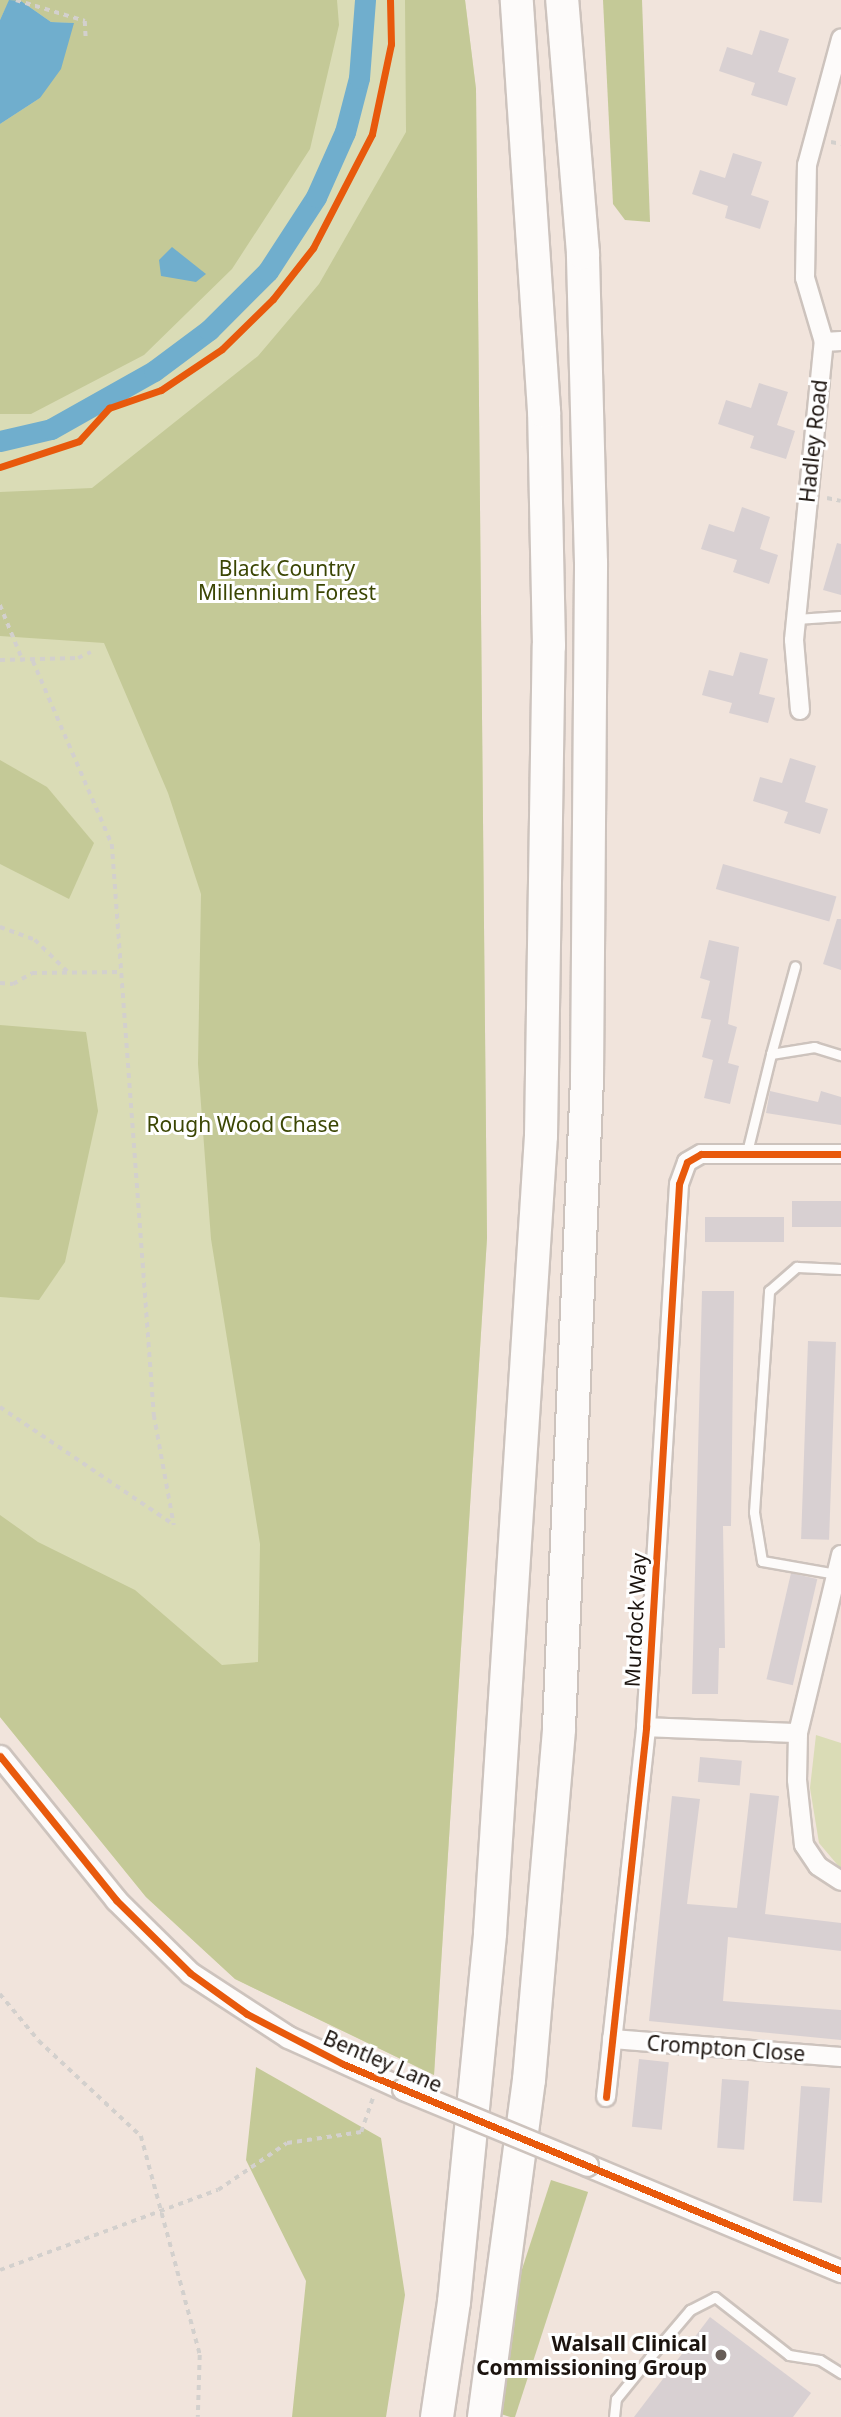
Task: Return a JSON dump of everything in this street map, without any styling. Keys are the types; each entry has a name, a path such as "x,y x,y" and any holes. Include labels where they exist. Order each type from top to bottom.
{"highway":[{"path":"437,2417 454,2302 490,1933 541,1136 549,646 544,411 517,0"},
{"path":"484,2417 527,2093 559,1728 587,1078 591,563 583,253 562,0"}],"street":[{"name":"Hadley Road","path":"800,710 796,619 832,341 805,278 806,191 812,138 840,49"},
{"name":"Murdock Way","path":"607,2097 646,1727 675,1210 687,1162 701,1154 747,1152"},
{"path":"747,1152 841,1154"},
{"path":"841,1555 798,1733 798,1816 804,1845 818,1866 841,1881"},
{"path":"646,1727 798,1733"},
{"name":"Bentley Lane","path":"0,1756 116,1900 190,1973 288,2037 380,2080 841,2271"},
{"name":"Crompton Close","path":"612,2039 841,2057"}],"lane":[{"path":"796,619 841,616"},
{"path":"747,1152 795,966"},
{"path":"771,1054 814,1047 841,1055"},
{"path":"836,1574 762,1561 754,1512 769,1291 797,1267 841,1269"},
{"path":"614,2417 616,2399 649,2357 690,2310 715,2297 789,2355 820,2360 841,2373"}],"path":[{"path":"16,0 85,21 86,39"},
{"path":"0,605 23,661"},
{"path":"0,660 33,661 91,652"},
{"path":"0,1407 174,1525 154,1415 139,1159 112,844 33,661"},
{"path":"0,927 35,940 68,972"},
{"path":"0,983 13,984 32,972 121,972"},
{"path":"0,1994 39,2042 141,2136 200,2355 198,2417"},
{"path":"0,2270 160,2208 218,2190 288,2143 360,2132 380,2080"}],"green space":[{"name":"Black Country Millennium Forest","path":"0,0 465,0 476,89 487,1238 434,2075 235,1979 146,1897 0,1717"},
{"path":"0,0 337,0 339,25 310,149 232,269 144,355 31,414 0,414 0,124 40,98 73,23 51,22 21,1 9,1 0,20"},
{"name":"Black Country Millennium Forest","path":"405,0 465,0 476,89 487,1238 434,2075 235,1979 146,1897 0,1717 0,1515 38,1542 135,1590 222,1665 258,1662 260,1544 211,1239 198,1064 201,894 168,793 104,643 0,636 0,492 92,488 258,356 319,284 406,132"},
{"path":"603,0 642,0 650,222 625,220 613,204"},
{"path":"0,760 47,787 94,843 69,899 0,864"},
{"path":"0,1025 86,1032 98,1111 65,1262 39,1300 0,1297"},
{"path":"816,1735 841,1743 841,1869 819,1843 810,1788"},
{"path":"256,2067 381,2138 405,2295 386,2417 292,2417 306,2281 246,2160"},
{"path":"551,2180 588,2192 515,2417 477,2406"}],"water":[{"path":"9,0 21,1 51,22 74,23 61,69 40,98 0,124 0,20"},
{"path":"172,247 206,274 196,282 161,276 159,260"}],"building":[{"path":"760,30 789,39 778,72 796,78 787,106 751,95 755,83 719,71 727,47 752,55"},
{"path":"733,153 762,162 751,195 769,201 760,229 725,218 728,206 692,194 700,170 725,178"},
{"path":"759,383 788,392 777,425 795,431 786,459 750,448 754,436 718,424 726,400 751,408"},
{"path":"742,507 770,517 760,549 778,555 769,584 733,572 737,560 701,549 709,524 734,532"},
{"path":"837,543 841,544 841,595 823,590"},
{"path":"740,652 768,659 759,694 775,698 768,723 729,713 732,703 702,695 709,670 733,676"},
{"path":"790,758 816,766 805,802 828,809 820,834 784,823 788,812 753,801 760,777 782,783"},
{"path":"723,864 836,897 829,922 716,889"},
{"path":"837,919 841,919 841,970 823,964"},
{"path":"709,940 739,947 728,1024 737,1027 728,1063 739,1066 730,1104 704,1098 713,1060 702,1057 711,1020 701,1018 710,981 700,978"},
{"path":"770,1091 818,1102 821,1091 841,1097 841,1125 766,1113"},
{"path":"792,1201 841,1201 841,1227 792,1227"},
{"path":"705,1217 784,1217 784,1242 705,1242"},
{"path":"702,1291 734,1291 731,1526 723,1526 725,1648 719,1648 718,1694 692,1694"},
{"path":"808,1341 836,1342 829,1540 801,1539"},
{"path":"791,1573 817,1579 793,1685 766,1679"},
{"path":"700,1757 742,1761 740,1786 698,1782"},
{"path":"750,1793 779,1796 765,1914 841,1923 841,1951 728,1937 723,2001 841,2010 841,2040 649,2021 672,1796 700,1799 687,1904 737,1908"},
{"path":"639,2059 669,2062 662,2130 632,2127"},
{"path":"722,2079 749,2081 744,2150 717,2148"},
{"path":"801,2086 830,2088 822,2203 793,2201"},
{"name":"Walsall Clinical Commissioning Group","path":"710,2317 811,2393 793,2417 634,2417"}],"waterway":[{"path":"0,441 51,429 154,371 209,330 268,271 316,197 345,132 359,78 365,0"}],"cycle path":[{"path":"0,467 79,441 109,408 161,390 222,349 273,299 313,248 372,134 391,44 390,0"},
{"path":"606,2097 646,1727 679,1184 687,1162 701,1154 841,1154"},
{"path":"0,1756 116,1900 190,1973 247,2014 343,2064 841,2271"}],"place":[{"name":"Walsall Clinical Commissioning Group","path":"721,2355"}],"park label":[{"name":"Rough Wood Chase","path":"243,1124"}]}
